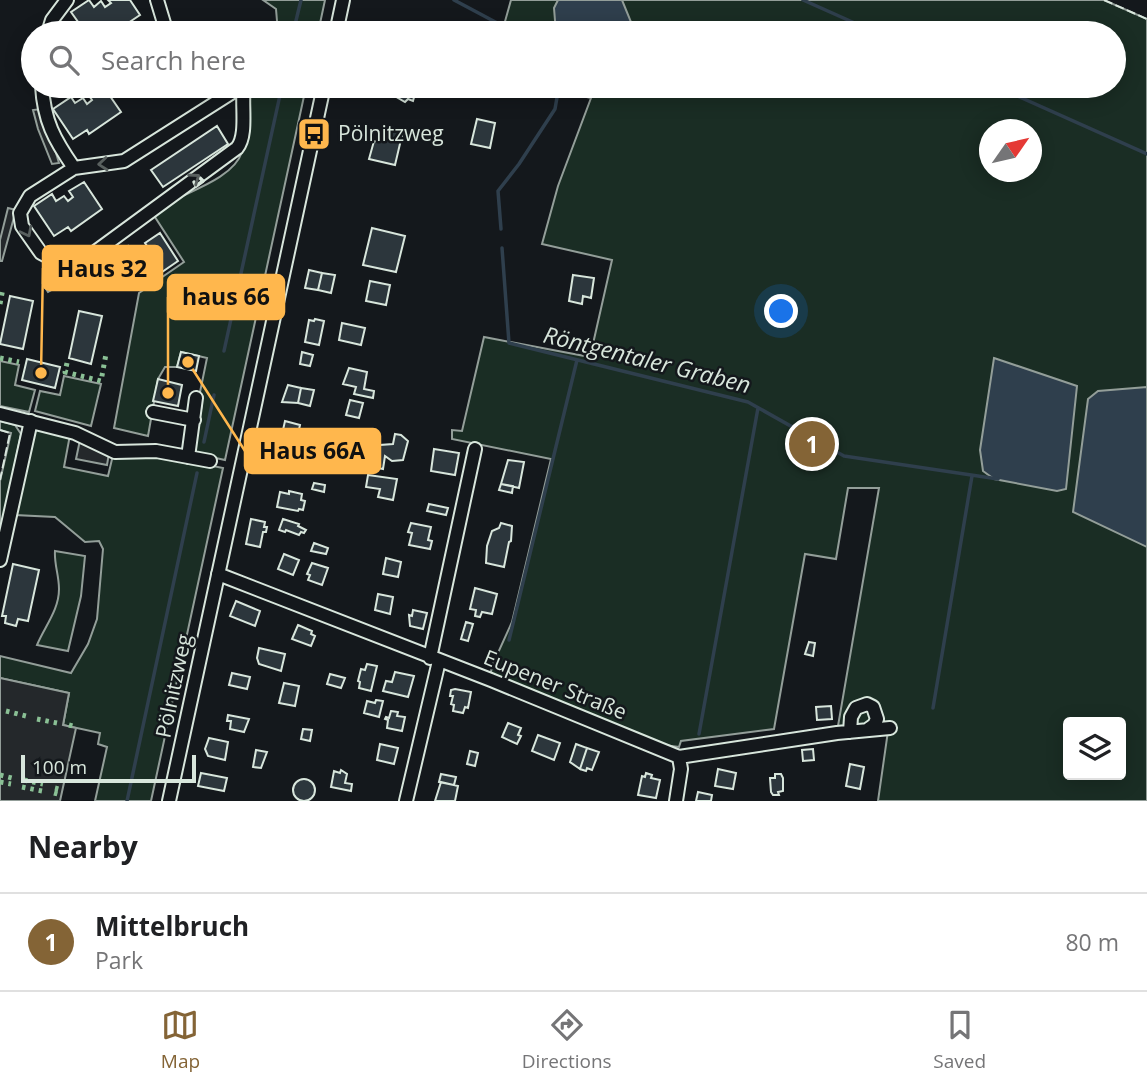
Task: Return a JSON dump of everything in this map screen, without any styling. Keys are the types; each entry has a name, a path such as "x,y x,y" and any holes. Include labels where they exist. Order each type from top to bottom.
{"street":[{"path":"52,21 66,0"},
{"path":"157,0 163,21"},
{"path":"339,21 343,0"},
{"path":"43,98 46,121 51,133 74,168"},
{"path":"222,98 124,161 74,168 30,196 20,213 22,226 35,246 51,261 70,264 87,258 237,148 243,137 241,98"},
{"name":"Pölnitzweg","path":"169,801 321,98"},
{"path":"188,457 196,398"},
{"path":"153,412 194,420"},
{"path":"0,414 75,433 115,452 156,451 210,461"},
{"path":"0,560 31,421"},
{"path":"406,801 475,449"},
{"name":"Eupener Straße","path":"218,574 679,757"},
{"path":"850,732 851,718 856,708 867,705 873,707 877,719 867,730"},
{"path":"676,801 681,769 679,757 890,728"}],"green space":[{"path":"263,0 325,0 321,21 277,21 276,9"},
{"path":"511,0 1104,0 1147,19 1147,801 878,801 889,724 838,726 879,488 848,488 836,559 805,554 774,729 681,741 679,747 664,745 490,678 492,666 512,622 551,459 452,439 452,430 462,431 484,337 590,357 612,260 542,244 558,186 591,98 1126,98 1126,21 505,21"},
{"path":"248,98 304,98 225,460 193,453 202,404 199,397 207,358 181,352 177,367 165,367 158,379 148,436 114,428 139,293 184,262 153,214 214,181 231,168 242,152"},
{"path":"0,361 19,365 15,385 35,390 29,412 0,406"},
{"path":"64,376 101,384 91,426 35,411 40,391 60,395"},
{"path":"0,421 15,425 21,434 0,536 0,481 11,433 0,430"},
{"path":"41,428 70,435 64,467 108,476 113,455 158,455 223,468 151,801 95,801 107,747 98,744 100,733 63,725 69,693 0,678 0,656 71,673 88,644 97,619 103,549 99,541 85,542 55,517 15,515 32,431"},
{"path":"55,551 85,556 81,596 68,651 37,645 58,597"}],"shaded area":[{"path":"41,109 59,163 52,164 38,129 33,110"},
{"path":"8,208 16,210 0,261 0,240"},
{"path":"94,256 98,264 48,292 43,284"},
{"path":"80,440 109,453 107,465 76,459"},
{"path":"0,678 69,693 63,725 76,728 60,801 0,801"}],"water":[{"path":"558,0 622,0 631,21 555,21 554,8"},
{"path":"994,358 1077,386 1066,489 1057,491 994,479 983,471 980,450"},
{"path":"1147,387 1147,547 1073,512 1088,399 1098,391"}],"building":[{"path":"89,0 94,7 101,1 105,7 111,3 108,0 130,0 140,15 131,21 77,21 71,12"},
{"path":"70,98 75,103 83,98 87,104 92,100 91,98 111,98 121,112 89,134 87,130 73,139 53,109"},
{"path":"398,98 414,98 413,101 408,99 405,102"},
{"path":"477,119 495,123 490,148 471,144"},
{"path":"217,126 228,144 163,187 151,170"},
{"path":"390,127 403,131 395,165 369,159 374,141 387,139"},
{"path":"84,182 102,209 71,231 68,227 54,236 34,206 52,194 56,201 64,196 68,201 73,197 69,191"},
{"path":"372,228 405,236 396,272 363,265"},
{"path":"160,233 178,261 146,283 144,279 130,289 109,258 128,246 132,253 140,248 143,253 149,249 145,243"},
{"path":"309,270 322,273 318,290 305,288"},
{"path":"322,273 335,275 331,293 318,290"},
{"path":"573,275 594,278 591,298 583,296 582,304 569,301"},
{"path":"370,281 390,285 386,305 366,301"},
{"path":"10,296 33,301 23,349 0,344"},
{"path":"79,311 102,316 91,364 69,358"},
{"path":"309,320 324,321 319,345 305,342"},
{"path":"342,323 365,328 361,345 339,340"},
{"path":"181,352 199,356 196,371 177,367"},
{"path":"302,352 313,355 310,366 300,364"},
{"path":"27,359 60,367 55,388 22,380"},
{"path":"349,368 367,372 364,389 374,391 373,398 354,394 356,387 343,384"},
{"path":"158,379 182,385 178,406 153,401"},
{"path":"288,385 301,388 298,403 282,402"},
{"path":"301,388 314,390 310,406 298,403"},
{"path":"350,400 363,403 359,418 346,415"},
{"path":"285,421 300,425 296,443 281,439"},
{"path":"395,434 408,441 403,460 392,461 385,456 383,469 369,466 371,453 380,455 380,445 393,444"},
{"path":"434,449 459,453 455,475 431,471"},
{"path":"508,460 524,462 519,488 501,484"},
{"path":"368,475 397,479 393,500 378,497 380,489 366,487"},
{"path":"314,483 325,485 324,492 312,489"},
{"path":"501,484 513,486 512,493 499,490"},
{"path":"289,491 302,494 301,500 305,501 303,510 277,507 280,492 289,494"},
{"path":"429,504 448,508 446,515 427,511"},
{"path":"251,519 265,522 264,527 267,527 266,532 263,532 260,547 246,544"},
{"path":"283,519 299,524 298,526 306,530 299,535 279,530"},
{"path":"411,523 431,527 428,540 432,541 430,549 409,545 412,533 408,532"},
{"path":"501,523 512,526 504,567 486,563 487,546 492,531 499,528"},
{"path":"314,543 328,548 326,554 311,551"},
{"path":"284,554 299,560 293,575 278,569"},
{"path":"386,558 401,562 398,577 383,574"},
{"path":"312,563 328,568 322,585 308,580 310,575 307,574"},
{"path":"13,564 39,570 28,621 18,619 16,626 5,623 6,616 2,616"},
{"path":"475,588 497,594 492,614 482,612 480,617 475,616 476,610 470,609"},
{"path":"378,594 393,597 390,614 375,610"},
{"path":"236,601 260,611 255,626 230,616"},
{"path":"413,610 427,613 423,629 410,626 409,615 412,616"},
{"path":"466,622 473,624 468,641 461,639"},
{"path":"298,625 312,631 311,634 315,636 311,646 292,639"},
{"path":"809,642 815,643 813,656 805,654"},
{"path":"259,648 285,654 281,671 259,664"},
{"path":"367,664 377,666 371,691 359,688 361,669 365,670"},
{"path":"395,672 414,676 408,697 383,691 386,681 392,682"},
{"path":"232,673 250,677 247,689 229,685"},
{"path":"330,674 345,678 341,688 327,684"},
{"path":"284,683 299,686 295,706 279,703"},
{"path":"451,690 471,692 468,708 465,707 463,713 453,711 453,696 450,696"},
{"path":"376,700 383,701 379,717 364,713 367,701 375,703"},
{"path":"831,706 832,719 817,720 816,707"},
{"path":"391,711 398,712 397,716 405,717 402,731 387,728 388,720 385,719 389,718"},
{"path":"228,715 249,719 244,732 230,729 231,721 227,721"},
{"path":"508,723 521,728 517,744 502,737"},
{"path":"303,729 312,730 310,741 301,739"},
{"path":"538,735 560,743 554,760 532,751"},
{"path":"209,738 228,742 225,760 208,756 205,749"},
{"path":"380,744 398,748 394,764 377,760"},
{"path":"576,744 587,748 580,769 570,762"},
{"path":"587,748 599,752 592,770 587,768 586,771 580,769"},
{"path":"813,749 814,760 803,761 802,750"},
{"path":"256,750 267,752 261,768 253,767"},
{"path":"470,751 478,753 475,766 467,764"},
{"path":"850,764 864,767 860,789 846,786"},
{"path":"718,769 736,773 733,789 715,786"},
{"path":"341,770 347,774 345,783 352,784 351,791 331,787 334,771 340,773"},
{"path":"201,773 227,778 224,791 198,786"},
{"path":"646,773 652,775 651,778 660,780 656,798 638,795 642,776 645,777"},
{"path":"441,774 456,777 454,785 439,782"},
{"path":"775,774 781,774 783,778 783,791 778,792 779,795 773,795 771,792 770,778 775,778"},
{"path":"304,779 312,782 315,790 312,798 304,801 296,798 293,790 296,782"},
{"path":"441,782 458,786 455,801 435,801"},
{"path":"698,792 712,795 711,801 696,801"}],"waterway":[{"path":"296,21 301,0"},
{"name":"Röntgentaler Graben","path":"454,0 493,21"},
{"path":"803,0 850,21"},
{"path":"224,351 279,98"},
{"name":"Röntgentaler Graben","path":"501,229 498,191 555,109 557,98"},
{"path":"1022,98 1147,154"},
{"name":"Röntgentaler Graben","path":"502,248 509,343 748,402 844,456 998,479"},
{"path":"509,640 577,360"},
{"path":"204,442 214,395"},
{"path":"699,734 758,408"},
{"path":"127,801 197,473"},
{"path":"933,708 972,476"}],"hedge":[{"path":"0,304 3,288"},
{"path":"67,363 65,372 101,381 106,354"},
{"path":"0,358 19,362"},
{"path":"6,711 26,716"},
{"path":"37,719 57,723"},
{"path":"69,725 76,727"},
{"path":"0,775 12,778"},
{"path":"24,780 43,784"},
{"path":"0,782 11,784"},
{"path":"22,787 42,791"},
{"path":"55,788 63,790"},
{"path":"54,793 61,795"}],"fence":[{"path":"1104,0 1147,19"},
{"path":"0,430 10,433 0,480"}],"wall":[{"path":"194,182 196,186 203,181 200,178"}],"place":[{"name":"Pölnitzweg","path":"314,134"},
{"name":"Haus 66A","path":"188,362"},
{"name":"Haus 32","path":"41,373"},
{"name":"haus 66","path":"168,393"},
{"name":"Mittelbruch","path":"812,444"}]}
